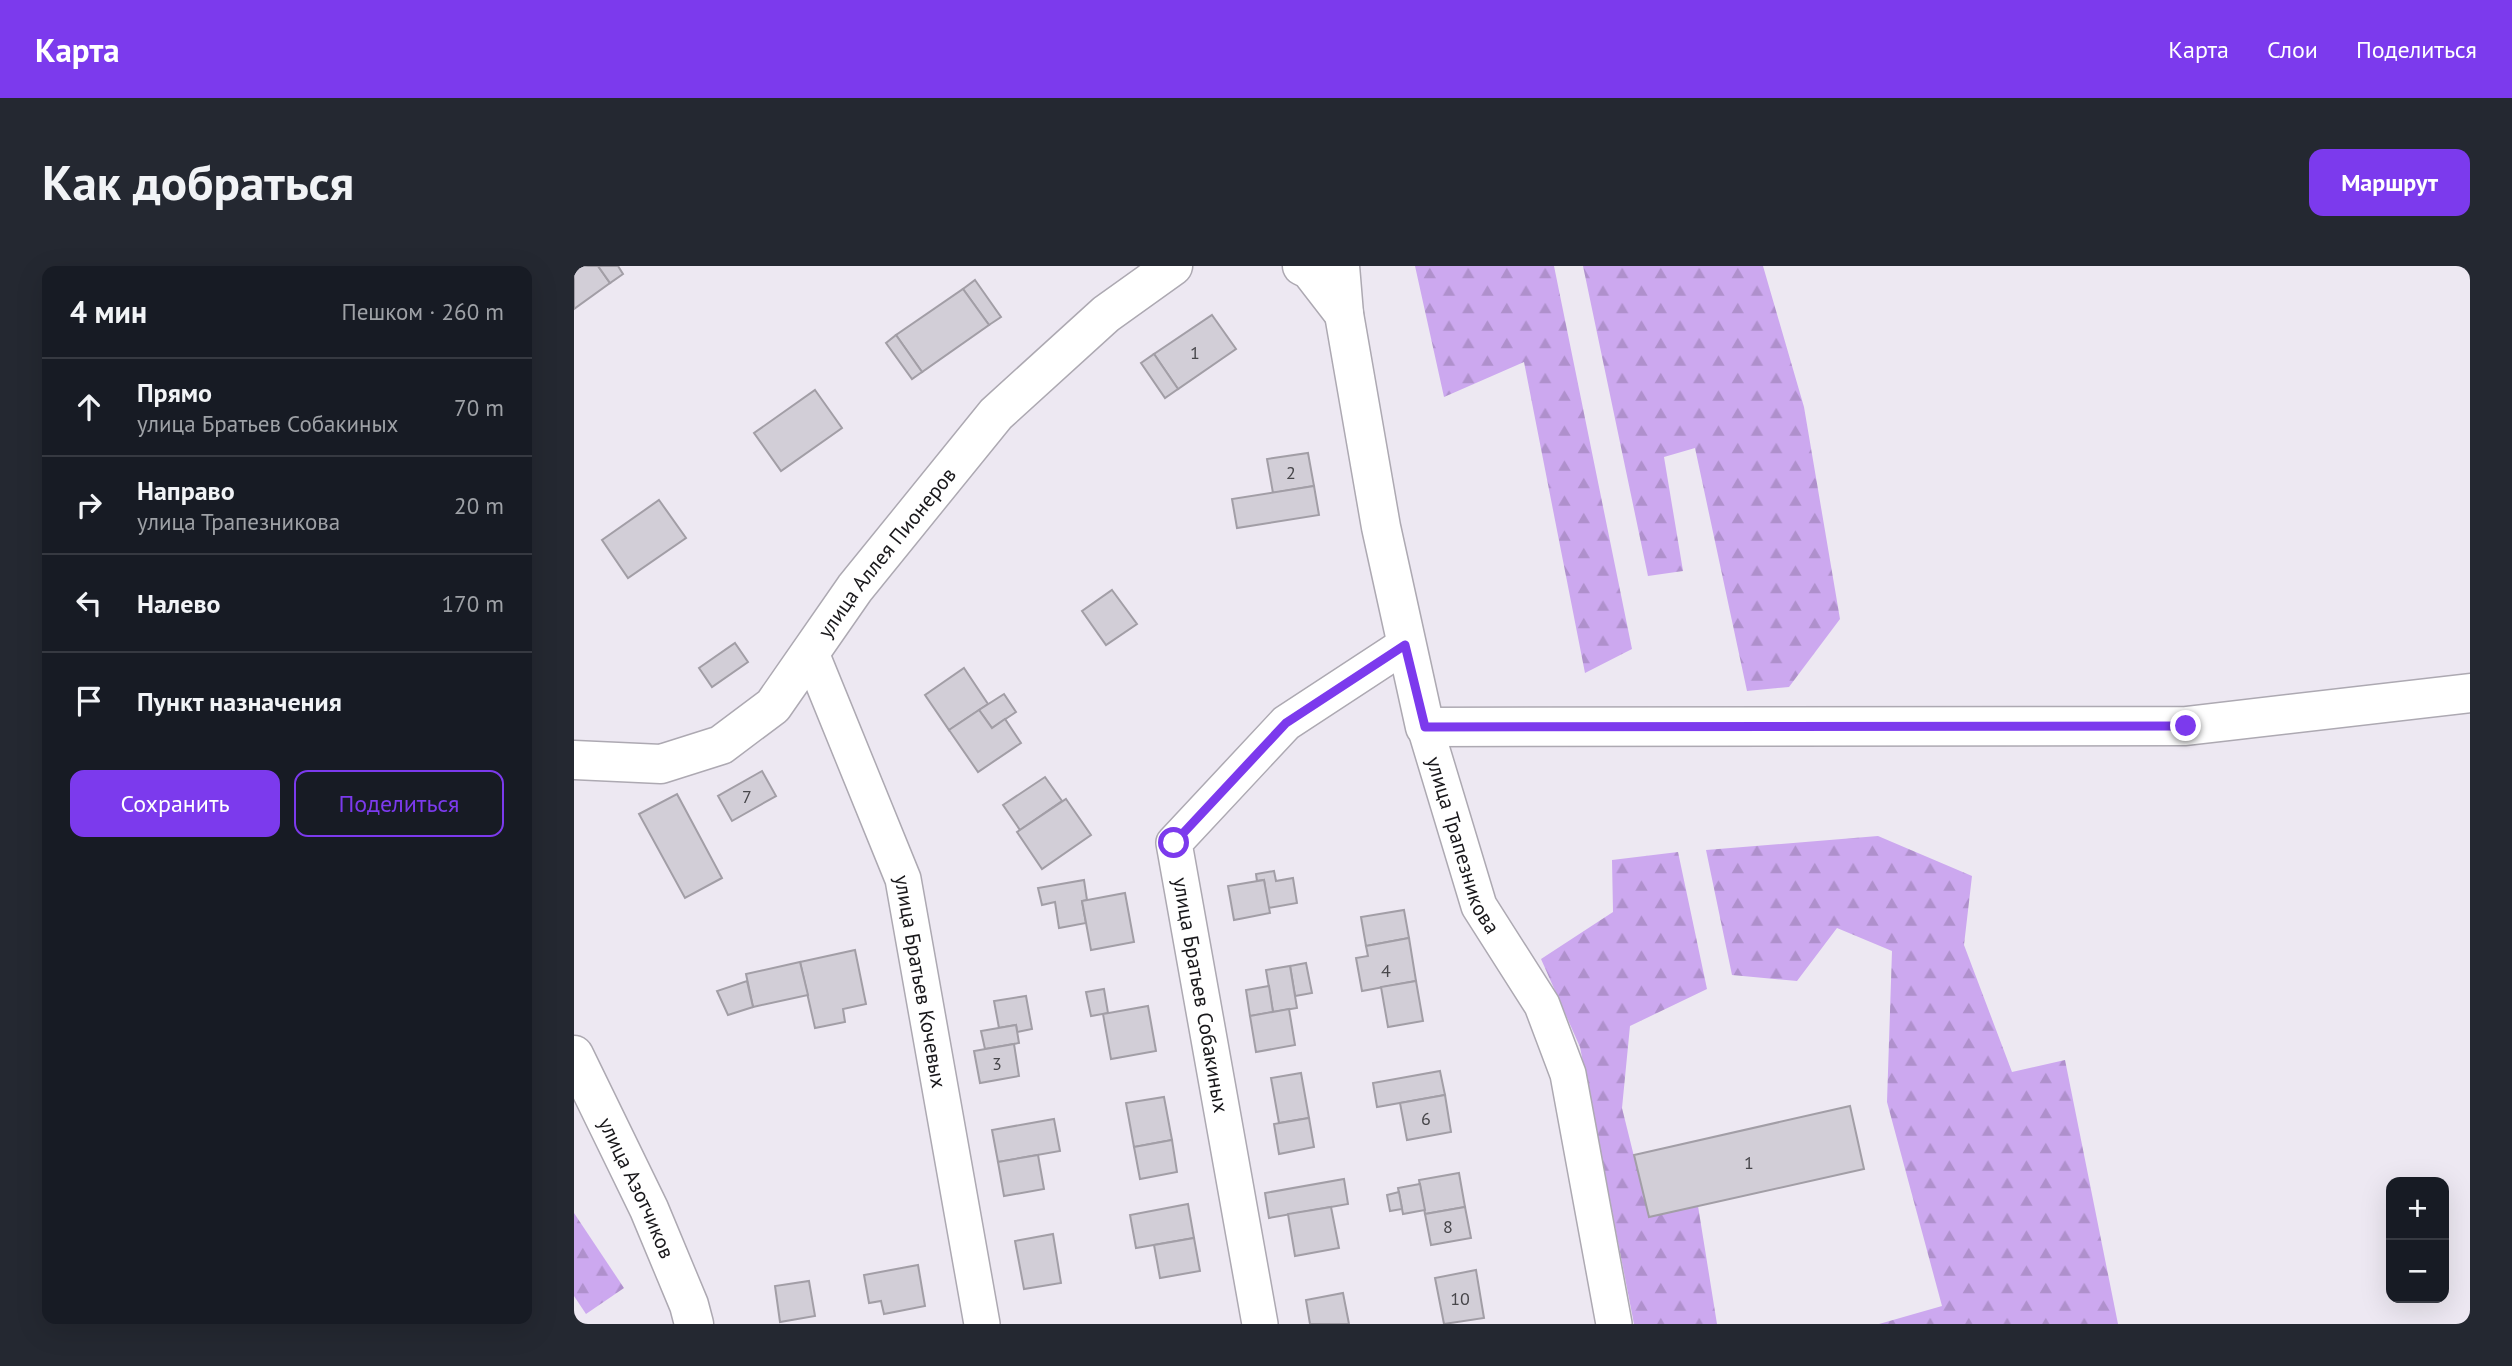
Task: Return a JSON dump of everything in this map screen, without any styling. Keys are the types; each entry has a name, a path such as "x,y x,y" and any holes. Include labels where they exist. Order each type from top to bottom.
{"street":[{"name":"улица Аллея Пионеров","path":"574,761 661,764 721,745 773,706 855,588 996,414 1106,314 1173,266"},
{"path":"1302,266 1310,270 1344,314"},
{"name":"улица Трапезникова","path":"1340,266 1344,314 1381,527 1425,727 1479,906 1542,1005 1567,1074 1614,1324"},
{"name":"улица Братьев Собакиных","path":"1260,1324 1174,843 1286,723 1405,645"},
{"name":"улица Братьев Кочевых","path":"811,653 903,879 982,1324"},
{"path":"1425,727 2186,726 2470,693"},
{"name":"улица Азотчиков","path":"574,1055 649,1209 689,1305 694,1324"}],"green space":[{"path":"1415,266 1554,266 1632,649 1585,673 1524,362 1444,397"},
{"path":"1583,266 1763,266 1804,407 1840,619 1789,687 1747,691 1695,448 1664,457 1683,571 1648,576"},
{"path":"1878,836 1972,876 1964,945 2012,1072 2065,1060 2118,1324 1879,1324 1942,1306 1887,1102 1892,951 1837,928 1797,981 1732,975 1706,850"},
{"path":"1678,852 1707,989 1630,1026 1622,1108 1649,1217 1698,1206 1717,1324 1634,1324 1580,1047 1541,959 1613,912 1612,860"},
{"path":"574,1213 624,1288 586,1314 574,1296"}],"building":[{"path":"574,266 598,266 610,283 574,309"},
{"path":"598,266 618,266 623,274 610,283"},
{"path":"975,280 1001,317 989,325 963,289"},
{"path":"963,289 989,325 922,372 896,335"},
{"path":"1212,315 1236,349 1178,389 1154,354"},
{"path":"896,335 922,372 912,379 886,343"},
{"path":"1154,354 1178,389 1165,398 1141,363"},
{"path":"815,390 842,428 781,471 754,433"},
{"path":"1308,453 1314,486 1273,493 1267,459"},
{"path":"1314,486 1319,515 1237,528 1232,499"},
{"path":"659,500 686,538 628,578 602,540"},
{"path":"1112,590 1137,624 1106,645 1082,611"},
{"path":"735,643 748,662 712,687 699,668"},
{"path":"964,668 988,704 949,730 925,695"},
{"path":"1004,694 1016,712 992,728 979,710"},
{"path":"979,710 992,728 1005,719 1021,743 978,772 949,730"},
{"path":"762,771 776,796 732,821 718,796"},
{"path":"1045,777 1062,801 1020,830 1003,805"},
{"path":"677,794 722,878 685,898 639,814"},
{"path":"1066,799 1091,835 1042,869 1017,832"},
{"path":"1274,871 1276,881 1293,878 1297,903 1268,908 1264,880 1257,881 1256,874"},
{"path":"1084,880 1087,900 1082,901 1086,923 1059,928 1055,902 1042,905 1038,888"},
{"path":"1264,880 1270,913 1234,920 1228,886"},
{"path":"1125,893 1134,942 1091,950 1082,901"},
{"path":"1404,910 1409,938 1366,946 1361,917"},
{"path":"1409,938 1416,981 1362,991 1356,958 1368,956 1366,946"},
{"path":"855,950 866,1004 843,1009 845,1022 815,1028 800,962"},
{"path":"800,962 808,995 753,1007 746,974"},
{"path":"1306,963 1312,993 1295,996 1290,966"},
{"path":"1290,966 1297,1008 1273,1012 1266,970"},
{"path":"747,981 753,1007 728,1015 717,991"},
{"path":"1416,981 1423,1021 1388,1027 1381,987"},
{"path":"1269,986 1273,1012 1250,1016 1246,990"},
{"path":"1104,989 1108,1013 1091,1016 1086,992"},
{"path":"1026,996 1032,1029 1017,1032 1016,1025 999,1028 994,1001"},
{"path":"1148,1006 1156,1051 1111,1059 1103,1014"},
{"path":"1289,1009 1295,1045 1256,1052 1250,1016"},
{"path":"1016,1025 1019,1043 985,1049 981,1031"},
{"path":"1014,1044 1019,1076 980,1083 974,1051"},
{"path":"1440,1071 1445,1095 1377,1107 1373,1083"},
{"path":"1301,1073 1309,1118 1279,1123 1271,1078"},
{"path":"1445,1095 1451,1132 1407,1140 1400,1103"},
{"path":"1164,1097 1172,1140 1134,1147 1126,1103"},
{"path":"1850,1106 1864,1169 1649,1217 1634,1155"},
{"path":"1309,1118 1314,1147 1279,1154 1274,1124"},
{"path":"1054,1119 1060,1151 998,1162 992,1130"},
{"path":"1172,1140 1177,1172 1140,1179 1134,1147"},
{"path":"1038,1155 1044,1189 1004,1196 998,1162"},
{"path":"1459,1173 1465,1207 1425,1214 1419,1180"},
{"path":"1344,1179 1348,1204 1269,1218 1265,1193"},
{"path":"1420,1184 1425,1210 1403,1214 1398,1188"},
{"path":"1399,1192 1402,1209 1390,1211 1387,1195"},
{"path":"1188,1204 1194,1238 1136,1248 1130,1215"},
{"path":"1331,1207 1339,1248 1295,1256 1288,1214"},
{"path":"1465,1207 1471,1238 1431,1245 1425,1214"},
{"path":"1053,1234 1061,1283 1024,1289 1015,1241"},
{"path":"1194,1238 1200,1271 1160,1278 1154,1245"},
{"path":"918,1265 925,1306 884,1314 881,1301 869,1303 864,1275"},
{"path":"1476,1270 1484,1318 1444,1324 1435,1278"},
{"path":"809,1281 815,1316 780,1322 775,1286"},
{"path":"1343,1293 1349,1324 1310,1324 1306,1300"}],"route":[{"path":"1174,843 1286,723 1405,645 1425,727 2186,726"}]}
